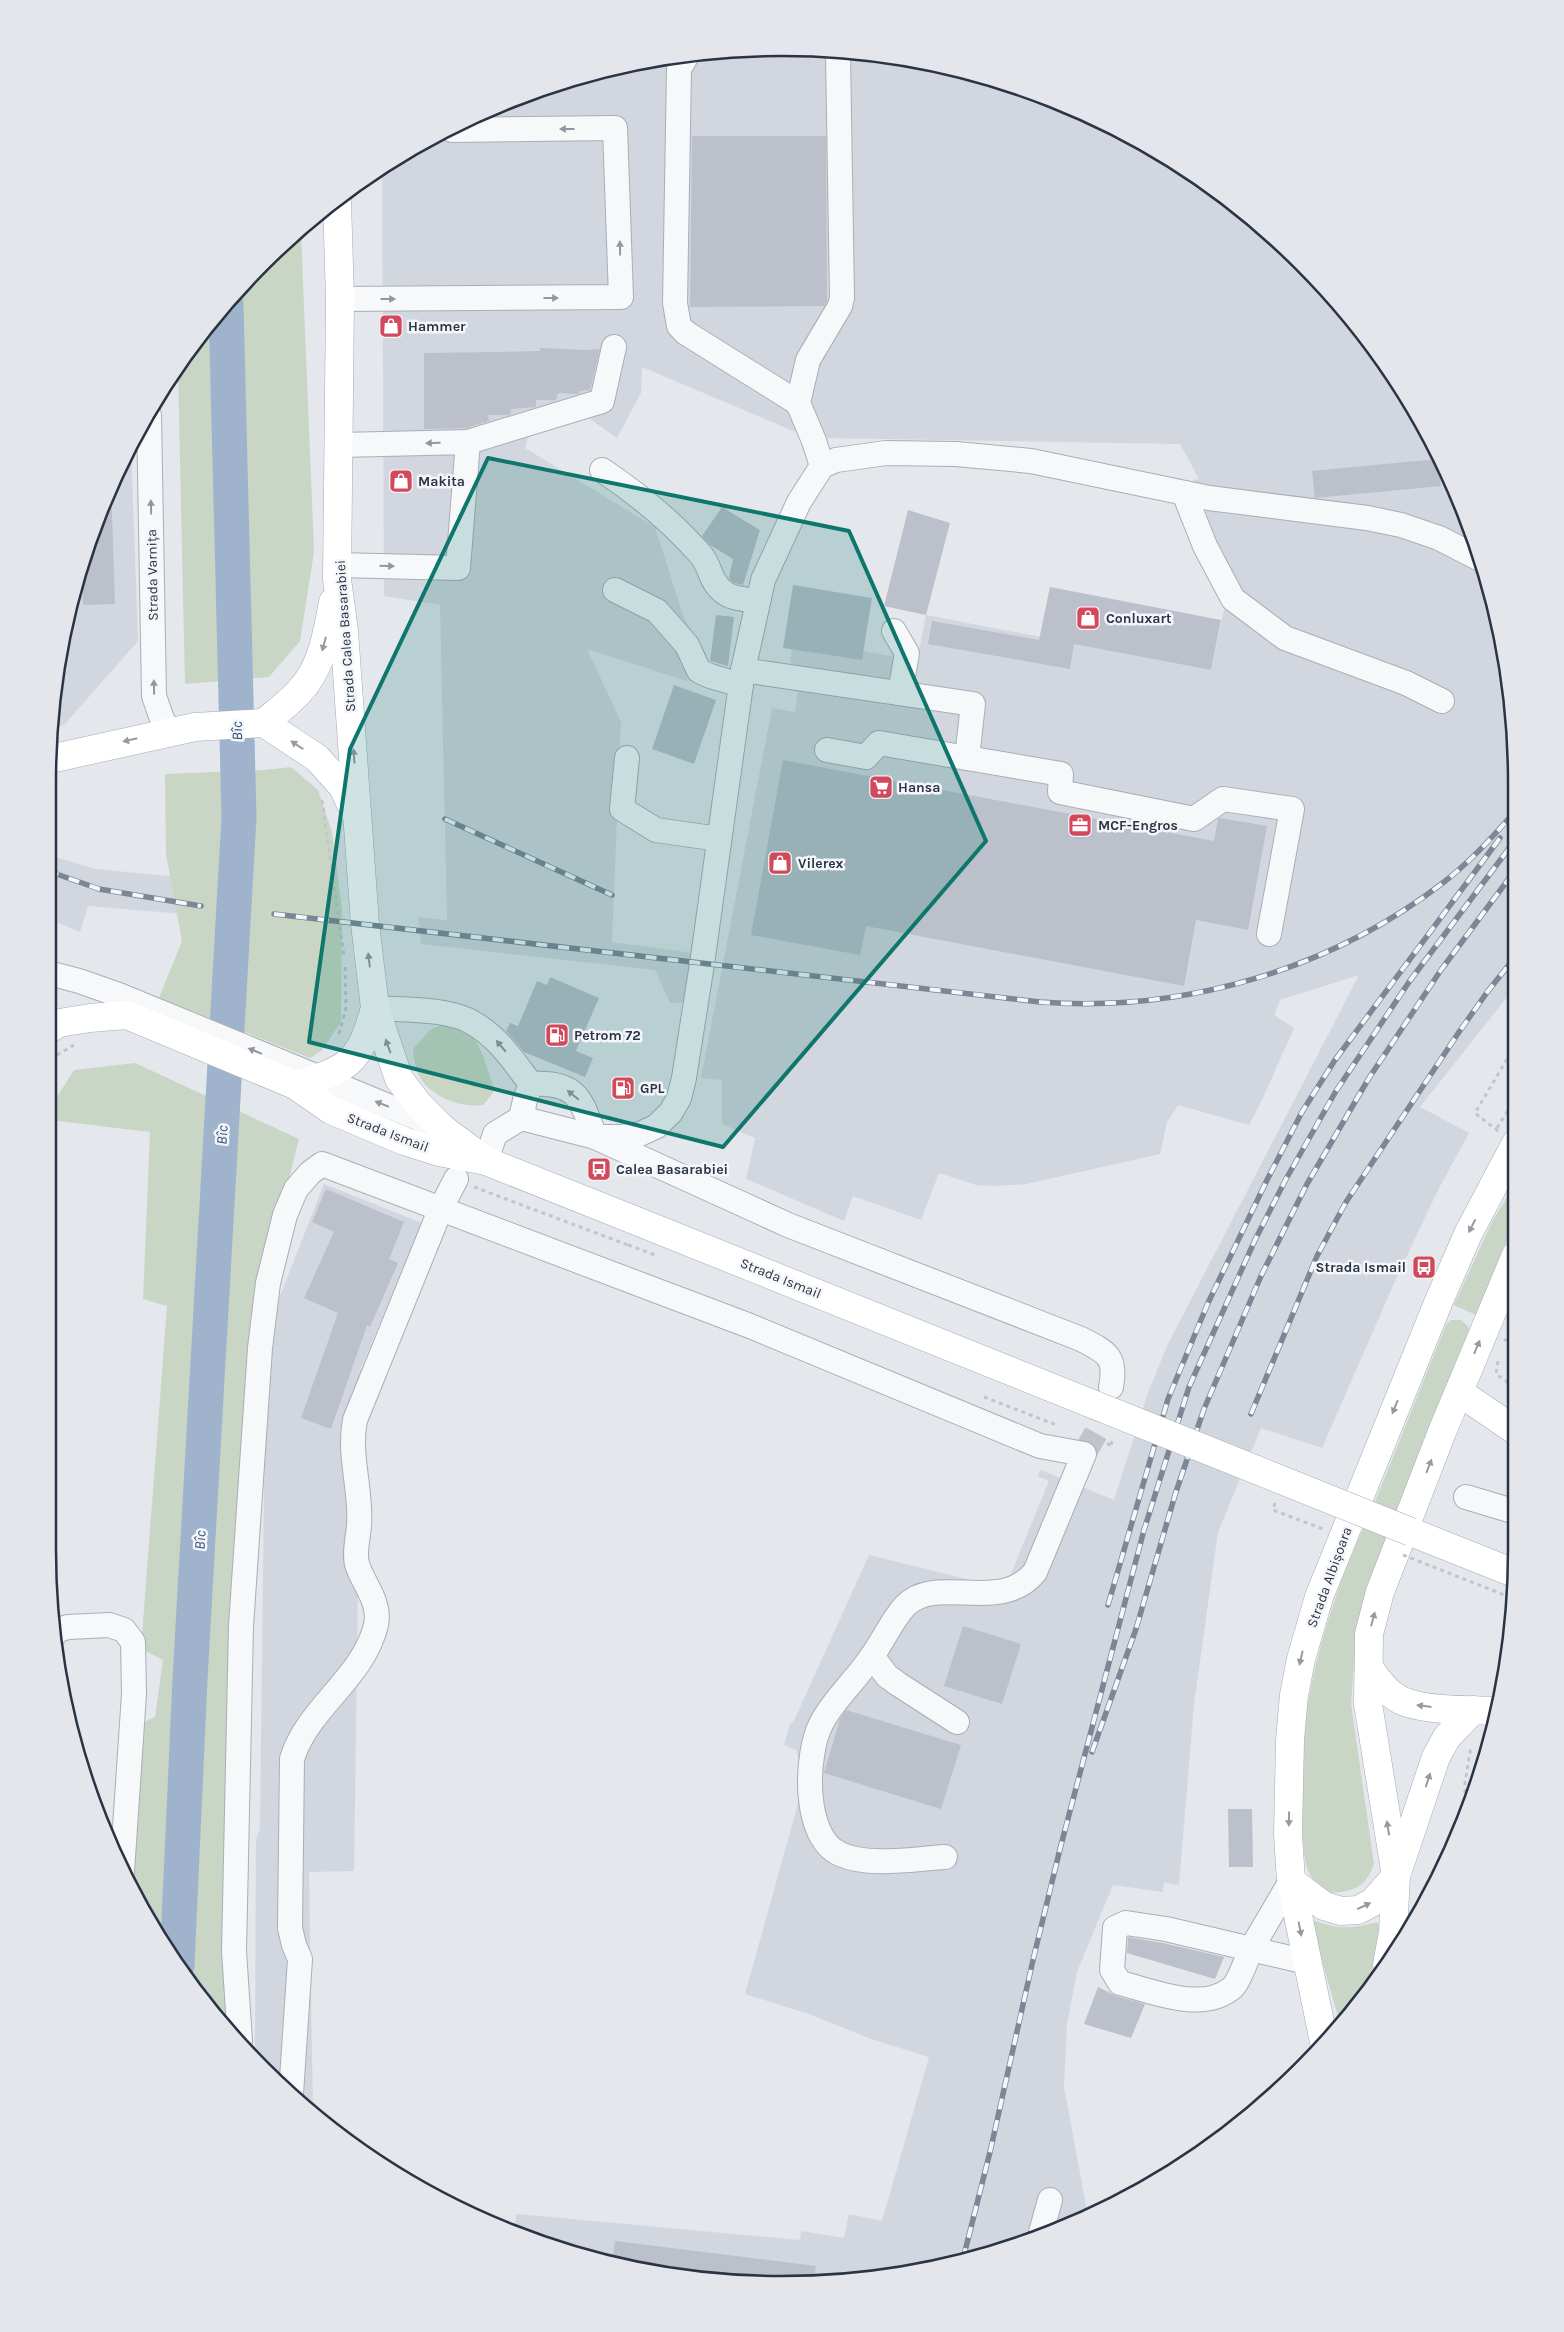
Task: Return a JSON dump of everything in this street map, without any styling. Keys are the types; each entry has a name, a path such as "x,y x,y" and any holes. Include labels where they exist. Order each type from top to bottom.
{"main road":[{"name":"Strada Calea Basarabiei","path":"337,208 340,299 338,572 359,822 365,924 375,1008 399,1079 419,1105 443,1129 486,1162"},
{"path":"260,724 298,693 312,675 322,654 328,632 338,572"},
{"path":"57,757 183,729 260,724 317,758 343,787 359,822"},
{"name":"Strada Calea Basarabiei","path":"305,1078 334,1073 347,1066 358,1054 366,1039 375,1008"},
{"path":"56,1025 90,1018 127,1015"},
{"name":"Strada Ismail","path":"127,1015 158,1020 305,1078 331,1110 404,1141 439,1152 486,1162 1507,1570"},
{"name":"Strada Albișoara","path":"1322,2035 1291,1881 1288,1834 1290,1740 1294,1695 1310,1625 1319,1597 1438,1303 1468,1234 1505,1179 1505,1136"},
{"path":"1391,1944 1396,1876 1368,1704 1369,1634 1380,1592 1458,1392 1508,1274"},
{"path":"1458,1392 1508,1425"},
{"path":"1369,1667 1378,1682 1389,1692 1408,1703 1485,1710"},
{"path":"1291,1881 1324,1906 1342,1911 1358,1910 1373,1902 1396,1876 1436,1757 1447,1737 1485,1710"}],"street":[{"path":"798,403 808,360 840,306 842,298 838,59"},
{"path":"683,63 679,69 674,303 679,326 686,333 798,403 822,466"},
{"path":"340,299 621,297 615,128 463,130"},
{"path":"340,445 468,442 602,401 614,347"},
{"name":"Strada Varnița","path":"149,426 154,696 162,720 183,729"},
{"path":"338,572 458,568 468,442"},
{"path":"595,1137 633,1135 657,1126 671,1112 679,1098 684,1078 702,964 742,677 758,602 763,580 780,540 822,466 843,459 886,453 956,454 1031,462 1184,493 1286,509 1367,518 1400,525 1439,538 1471,554"},
{"path":"602,470 639,495 692,545 709,565 711,579 726,594 758,602"},
{"path":"1184,493 1205,546 1233,599 1285,638 1406,683 1442,701"},
{"path":"615,590 657,611 687,646 699,670 710,676 742,677 900,693 973,704 967,758"},
{"path":"894,632 907,653 900,693"},
{"path":"827,750 866,756 879,743 1061,774 1060,792 1194,819 1223,799 1292,809 1269,934"},
{"path":"627,758 622,809 656,830 719,839"},
{"name":"Strada Ismail","path":"56,975 79,980 158,1020"},
{"name":"Strada Ismail","path":"56,987 127,1015"},
{"path":"375,1008 446,1014 472,1022 494,1038 531,1084"},
{"name":"Strada Ismail","path":"305,1078 443,1129"},
{"path":"531,1084 552,1083 571,1092 583,1104 595,1137"},
{"path":"486,1162 495,1134 521,1118 531,1084"},
{"path":"521,1118 595,1137 788,1225 1081,1339 1098,1348 1110,1359 1114,1369 1111,1387"},
{"path":"239,2033 234,1952 242,1626 260,1348 268,1283 285,1215 296,1189 310,1173 322,1164 750,1326 1040,1446 1084,1454 1035,1572 1029,1579 1007,1593 934,1593 920,1597 906,1605 872,1656 826,1716 814,1740 809,1774 811,1801 818,1829 830,1848 852,1859 866,1861 944,1858"},
{"path":"292,2085 300,1959 290,1928 292,1759 300,1738 349,1678 365,1655 376,1624 377,1609 357,1563 360,1508 352,1434 355,1420 441,1208 456,1179"},
{"path":"1466,1497 1508,1510"},
{"path":"61,1629 68,1627 109,1625 124,1630 133,1642 134,1694 123,1854"},
{"path":"872,1656 887,1676 957,1722"},
{"path":"1291,1881 1251,1949 1233,1987 1210,2000 1180,1997 1120,1983 1112,1970 1116,1928 1126,1923 1166,1929 1251,1949 1307,1962"},
{"path":"1042,2227 1050,2200"}],"path":[{"path":"322,797 345,965 346,1008 339,1035 334,1041"},
{"path":"56,1056 81,1042"},
{"path":"1505,1136 1475,1113 1508,1057"},
{"path":"495,1195 628,1245"},
{"path":"1502,1345 1504,1333"},
{"path":"1503,1338 1508,1341"},
{"path":"1499,1358 1496,1374 1508,1382"},
{"path":"1084,1436 1112,1445 1113,1437"},
{"path":"1275,1502 1273,1510 1310,1524"},
{"path":"1465,1794 1472,1742"}],"highlighted area":[{"path":"488,458 849,531 986,841 723,1147 309,1042 350,749"}],"shaded area":[{"path":"782,56 877,62 924,70 970,81 1060,111 1145,153 1224,206 1261,236 1328,303 1358,340 1411,419 1453,504 1483,594 1494,640 1502,687 1508,782 1508,996 1420,1107 1469,1133 1437,1192 1395,1281 1322,1448 1261,1428 1218,1532 1194,1704 1179,1885 1164,1883 1163,1892 1113,1885 1077,1972 1067,2024 1064,2087 1087,2209 1060,2221 970,2251 924,2262 877,2270 782,2276 687,2270 640,2262 594,2251 515,2225 517,2214 800,2240 801,2231 844,2238 849,2214 882,2221 929,2057 871,2039 809,2014 745,1994 804,1782 796,1750 784,1745 790,1723 793,1723 869,1555 970,1580 985,1582 999,1580 1010,1576 1049,1481 1037,1476 1041,1470 1114,1500 1148,1393 1167,1346 1359,975 1280,1000 1274,1015 1294,1028 1249,1125 1178,1105 1167,1122 1160,1154 1026,1184 976,1185 939,1173 921,1220 853,1196 844,1221 746,1179 755,1138 722,1124 722,1080 701,1078 772,708 795,712 801,666 790,663 792,649 805,640 917,661 926,615 1211,670 1226,601 1189,513 1208,516 1193,480 1199,479 1180,444 826,438 798,433 642,367 641,393 617,438 586,416 530,430 525,448 655,527 684,618 706,655 691,664 687,681 587,649 621,722 612,942 694,953 686,1003 670,1003 655,970 421,944 418,917 447,920 440,605 384,596 382,177 419,153 504,111 594,81 640,70 687,62"},
{"path":"132,460 138,641 64,725 59,726 62,687 70,640 81,594 111,504"},
{"path":"56,857 95,869 199,879 196,915 88,906 80,932 56,922"},
{"path":"324,1184 422,1223 361,1368 354,1871 309,1872 313,2104 255,2049 256,1840 260,1829 265,1410 273,1314"}],"green space":[{"path":"301,238 314,552 300,641 269,677 185,684 178,380 206,340 236,303"},
{"path":"291,767 318,790 332,832 342,908 341,1022 322,1050 310,1058 159,998 182,941 166,854 165,774 265,770"},
{"path":"443,1025 465,1031 478,1044 493,1085 493,1093 483,1105 466,1105 440,1096 426,1086 419,1076 415,1065 413,1049 431,1029"},
{"path":"135,1063 299,1139 253,1321 248,1879 232,2024 206,1992 179,1953 153,1913 130,1868 136,1726 155,1717 163,1660 141,1649 167,1306 143,1299 150,1132 56,1121 56,1098 74,1070"},
{"path":"1508,1196 1508,1237 1476,1315 1454,1305 1492,1222"},
{"path":"1451,1320 1461,1320 1468,1326 1470,1336 1360,1618 1351,1704 1374,1864 1362,1884 1344,1892 1327,1893 1308,1871 1300,1795 1304,1731 1315,1668 1323,1637 1347,1566 1446,1325"},
{"path":"1310,1919 1328,1925 1343,1927 1377,1922 1381,1928 1372,1972 1338,2017"}],"building":[{"path":"692,136 826,136 827,301 824,306 690,307"},
{"path":"540,348 600,349 590,390 580,391 579,394 558,393 556,400 536,400 536,407 511,409 510,415 488,415 489,421 466,428 424,429 424,353 540,351"},
{"path":"1432,460 1440,476 1441,486 1315,498 1312,471"},
{"path":"112,503 115,604 83,605 83,589"},
{"path":"722,507 760,530 743,585 734,583 729,578 733,559 710,545 702,536"},
{"path":"908,510 950,523 926,615 884,606"},
{"path":"793,585 872,598 862,660 783,648"},
{"path":"1050,587 1221,620 1211,670 1074,644 1070,669 928,644 932,621 1039,640"},
{"path":"716,615 734,617 728,666 710,661"},
{"path":"674,685 716,700 694,764 652,749"},
{"path":"783,760 1214,841 1218,819 1220,818 1267,826 1248,930 1196,920 1184,986 866,926 860,955 751,935"},
{"path":"550,977 599,998 576,1051 593,1058 585,1077 524,1052 506,1031 510,1023 518,1026 537,981 547,985"},
{"path":"326,1189 404,1222 389,1259 398,1263 370,1327 367,1325 331,1429 301,1418 338,1313 304,1298 334,1232 312,1222"},
{"path":"963,1626 1021,1644 1002,1704 944,1686"},
{"path":"846,1710 961,1745 941,1809 824,1773 840,1719"},
{"path":"1228,1809 1252,1809 1253,1867 1229,1867"},
{"path":"1128,1937 1224,1957 1215,1979 1127,1953"},
{"path":"1098,1987 1116,1996 1145,2004 1131,2038 1084,2024"},
{"path":"615,2241 816,2266 814,2275 782,2276 735,2274 687,2270 613,2256"}],"waterway":[{"name":"Bîc","path":"178,1951 190,1679 239,817 226,315"}],"tunnel":[{"path":"1084,1454 1100,1426 1110,1391"}],"railway":[{"path":"445,819 612,895"},
{"path":"274,914 1040,1002 1094,1004 1147,1000 1201,992 1253,979 1304,962 1353,939 1400,913 1444,882 1464,866 1508,819"},
{"path":"1108,1605 1168,1399 1208,1303 1267,1180 1302,1112 1335,1060 1500,838"},
{"path":"965,2252 990,2152 1060,1849 1144,1530 1189,1387 1255,1240 1286,1179 1336,1091 1409,982 1508,850"},
{"path":"56,874 99,889 201,906"},
{"path":"1092,1752 1136,1629 1175,1495 1204,1409 1261,1276 1307,1184 1369,1078 1441,970 1508,880"},
{"path":"1251,1414 1317,1256 1346,1202 1459,1032 1508,966"}],"place":[{"name":"Hammer","path":"391,326"},
{"name":"Makita","path":"401,481"},
{"name":"Conluxart","path":"1088,618"},
{"name":"Hansa","path":"881,787"},
{"name":"MCF-Engros","path":"1080,825"},
{"name":"Vilerex","path":"780,863"},
{"name":"Petrom 72","path":"557,1035"},
{"name":"GPL","path":"623,1088"},
{"name":"Calea Basarabiei","path":"599,1169"},
{"name":"Strada Ismail","path":"1424,1267"}]}
